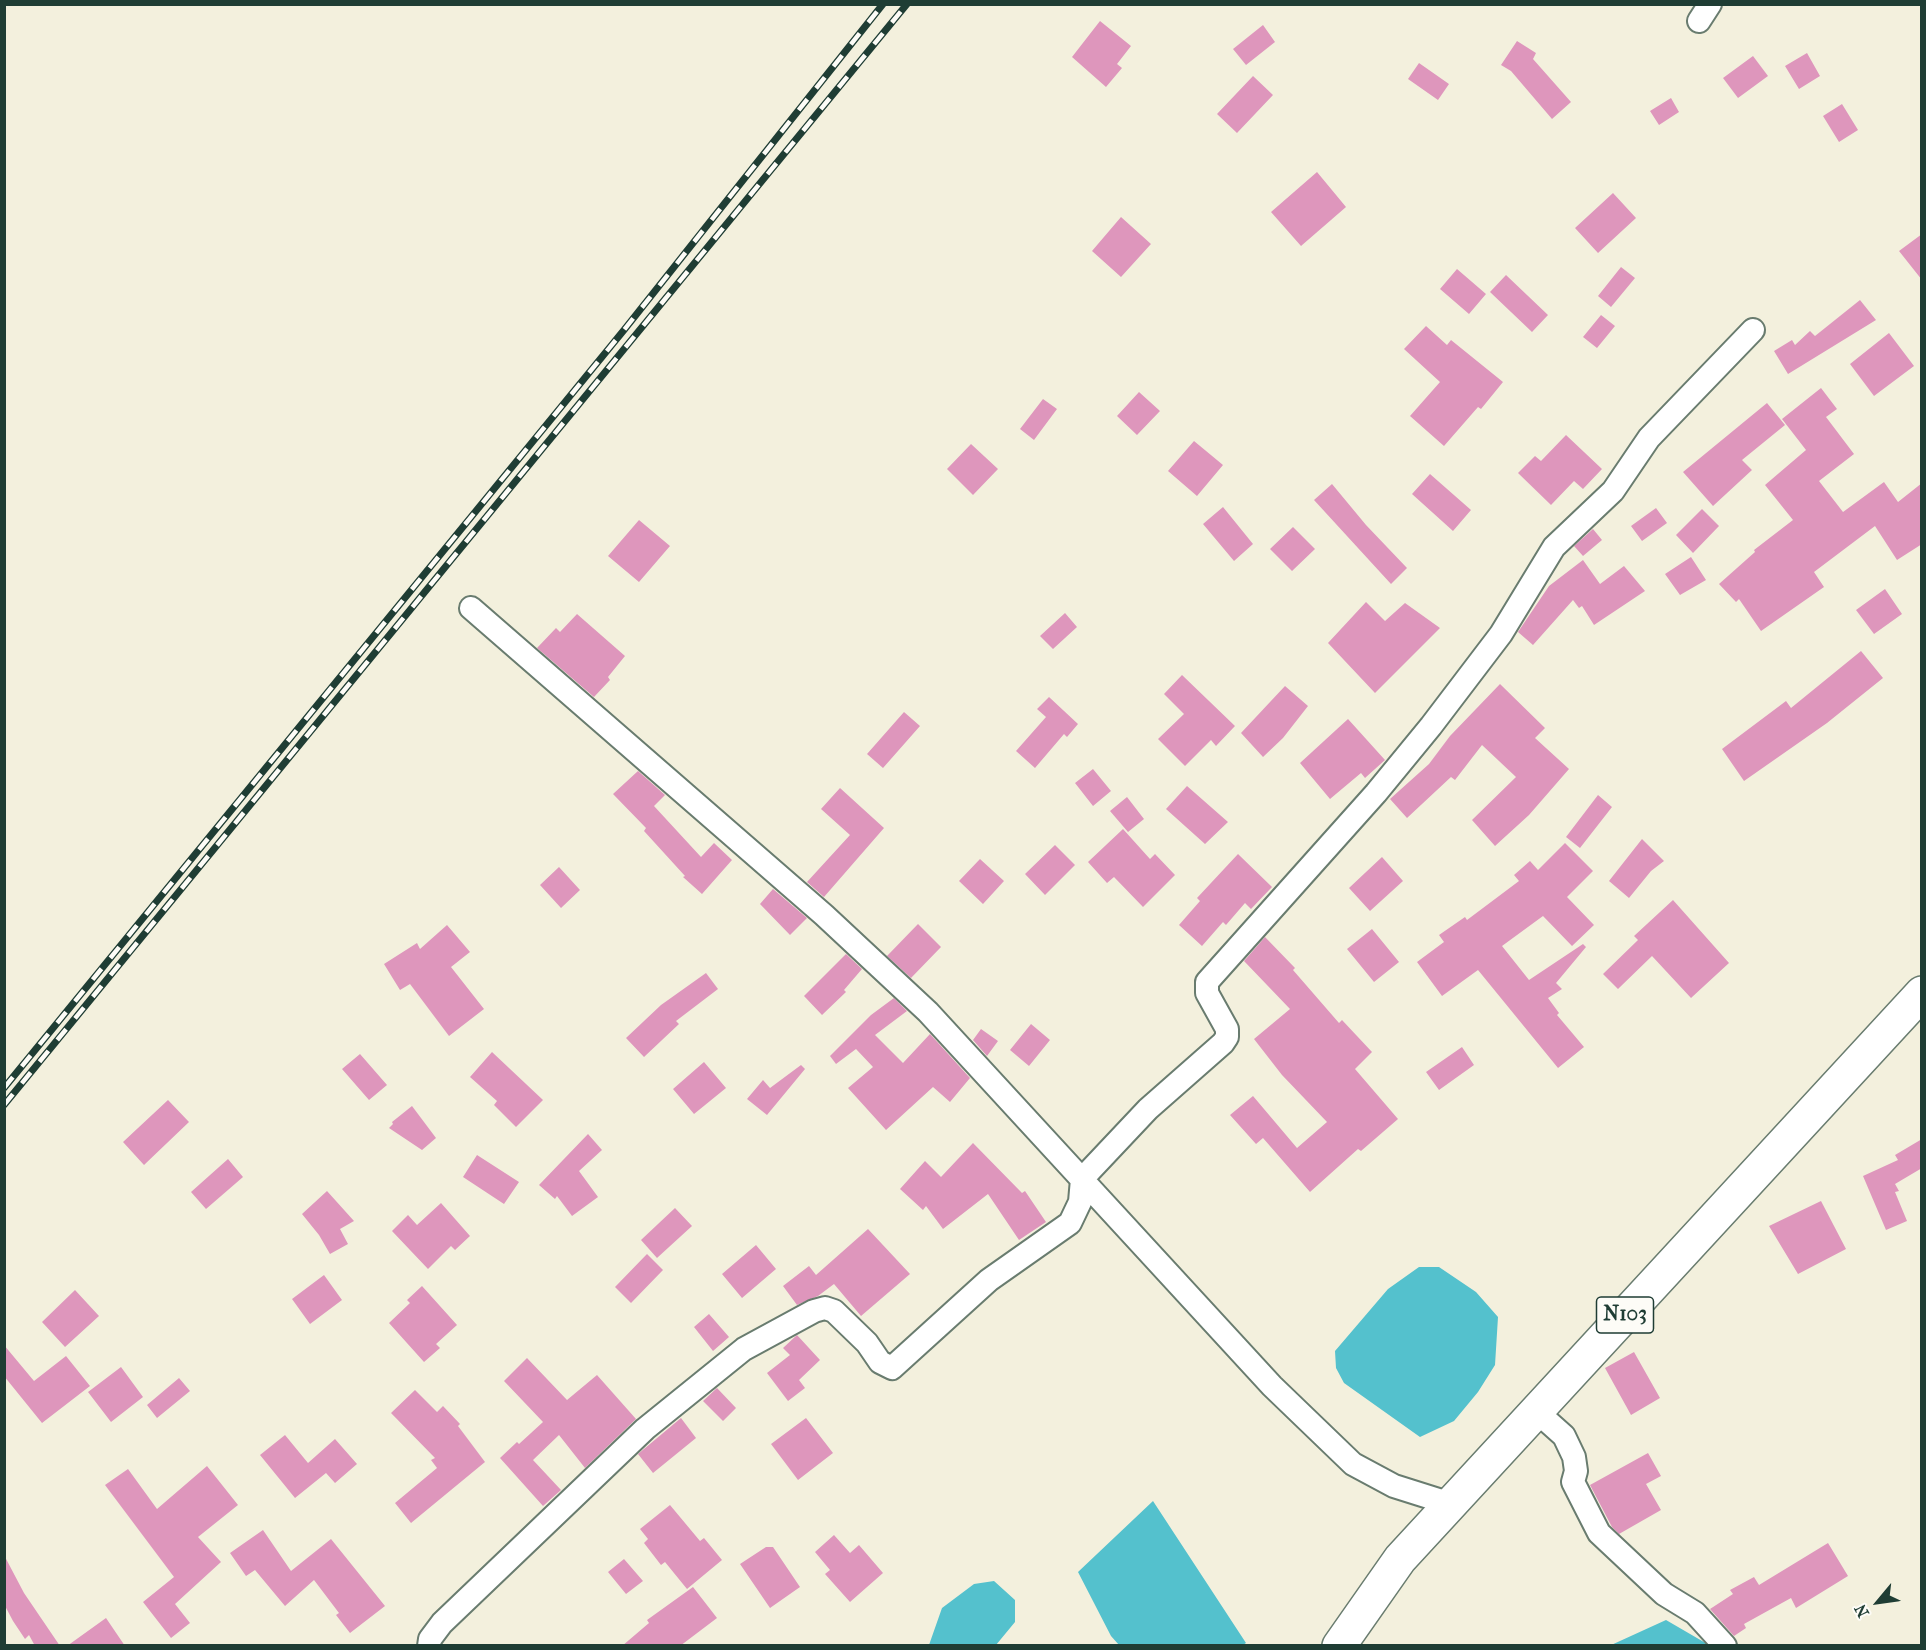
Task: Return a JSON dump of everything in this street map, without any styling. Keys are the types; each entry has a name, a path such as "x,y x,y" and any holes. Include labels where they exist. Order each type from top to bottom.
{"highway":[{"name":"N103","path":"1339,1646 1400,1559 1922,993"}],"street":[{"path":"429,1646 430,1639 458,1608 645,1429 744,1349 814,1311 825,1308 834,1311 867,1343 880,1362 892,1368 897,1366 989,1280 1070,1223 1080,1202 1082,1179 1148,1109 1222,1043 1227,1029 1207,993 1208,982 1376,793 1431,726 1501,634 1554,547 1612,491 1649,438 1753,330"},
{"path":"471,608 824,915 928,1012 1272,1386 1353,1464 1394,1486 1451,1504"},
{"path":"1536,1412 1564,1436 1574,1457 1576,1471 1573,1482 1599,1533 1664,1594 1695,1613 1725,1646"}],"water":[{"path":"1419,1267 1439,1267 1476,1292 1498,1317 1495,1365 1478,1392 1454,1421 1420,1437 1344,1383 1336,1368 1335,1351 1388,1289"},
{"path":"1153,1501 1246,1643 1243,1645 1119,1645 1111,1636 1078,1572"},
{"path":"994,1581 1015,1600 1015,1622 996,1645 929,1645 942,1608 974,1584"},
{"path":"1666,1620 1709,1645 1609,1646"}],"building":[{"path":"1100,21 1131,46 1117,64 1122,68 1106,87 1072,57"},
{"path":"1263,25 1275,42 1246,65 1233,49"},
{"path":"1517,41 1536,53 1533,59 1571,102 1552,119 1511,71 1501,65"},
{"path":"1807,53 1820,76 1799,89 1785,66"},
{"path":"1753,56 1768,76 1738,98 1723,78"},
{"path":"1419,63 1449,84 1438,100 1408,79"},
{"path":"1253,76 1273,95 1237,133 1217,114"},
{"path":"1671,98 1679,112 1659,125 1650,111"},
{"path":"1842,104 1858,130 1839,142 1823,116"},
{"path":"1317,172 1346,207 1301,246 1271,212"},
{"path":"1613,193 1636,218 1598,253 1575,228"},
{"path":"1121,217 1151,244 1121,277 1092,251"},
{"path":"1922,234 1922,280 1899,251"},
{"path":"1621,267 1635,278 1611,307 1598,296"},
{"path":"1457,269 1486,294 1469,314 1440,289"},
{"path":"1506,275 1548,315 1532,332 1490,292"},
{"path":"1860,300 1876,320 1788,374 1774,351 1792,340 1795,345 1810,331 1815,336"},
{"path":"1601,315 1615,326 1597,348 1583,337"},
{"path":"1426,326 1447,345 1451,340 1503,382 1481,409 1478,407 1444,446 1410,416 1440,382 1404,349"},
{"path":"1889,333 1914,366 1874,396 1850,364"},
{"path":"1821,388 1837,409 1826,417 1854,454 1819,481 1843,512 1884,482 1898,502 1922,483 1922,544 1897,560 1875,526 1814,572 1824,587 1761,631 1739,599 1736,602 1719,584 1755,552 1754,550 1793,520 1765,485 1806,450 1782,419"},
{"path":"1139,392 1160,411 1137,435 1117,416"},
{"path":"1043,399 1057,409 1034,440 1020,429"},
{"path":"1767,403 1785,425 1742,460 1752,470 1713,506 1683,472"},
{"path":"1566,435 1602,469 1583,489 1574,481 1551,505 1518,473 1535,456 1541,461"},
{"path":"1194,441 1223,465 1197,496 1168,471"},
{"path":"971,444 998,469 973,495 947,469"},
{"path":"1430,474 1471,510 1453,531 1412,494"},
{"path":"1332,484 1366,525 1407,568 1391,584 1314,500"},
{"path":"1223,507 1253,544 1234,561 1203,524"},
{"path":"1656,508 1667,523 1642,541 1631,526"},
{"path":"1702,509 1719,526 1693,553 1676,535"},
{"path":"639,520 670,546 639,582 608,556"},
{"path":"1293,527 1315,549 1292,571 1270,549"},
{"path":"1593,529 1602,540 1583,556 1574,546"},
{"path":"1691,557 1706,580 1680,595 1665,574"},
{"path":"1583,560 1600,584 1624,566 1645,591 1594,625 1582,606 1579,608 1573,600 1533,645 1518,632 1549,586"},
{"path":"1885,589 1902,614 1874,634 1856,610"},
{"path":"1366,602 1385,621 1405,603 1440,628 1375,693 1328,643"},
{"path":"1065,613 1077,627 1053,649 1040,636"},
{"path":"577,614 625,656 608,677 610,680 594,697 537,648 556,628 560,632"},
{"path":"1861,651 1883,678 1827,723 1744,781 1722,749 1786,701 1791,708"},
{"path":"1182,675 1235,726 1216,746 1211,740 1185,766 1158,739 1184,714 1164,694"},
{"path":"1500,684 1545,728 1535,738 1569,769 1529,815 1495,846 1472,820 1516,777 1482,745 1455,780 1451,777 1407,818 1390,799 1429,764 1450,736"},
{"path":"1285,686 1308,706 1283,738 1263,757 1241,733"},
{"path":"1049,697 1078,724 1067,737 1064,734 1035,768 1016,751 1046,717 1037,709"},
{"path":"904,712 920,726 883,768 867,754"},
{"path":"1348,719 1385,760 1365,778 1361,773 1330,799 1300,763"},
{"path":"1093,769 1111,791 1093,806 1075,783"},
{"path":"638,771 665,795 654,806 701,857 714,843 732,860 702,894 683,877 685,876 644,831 646,828 613,794"},
{"path":"1187,786 1228,822 1205,844 1166,809"},
{"path":"840,788 884,828 824,897 807,882 850,835 821,809"},
{"path":"1598,795 1612,807 1580,848 1566,837"},
{"path":"1127,797 1144,819 1128,832 1110,811"},
{"path":"1123,829 1150,859 1155,854 1175,875 1143,907 1114,877 1107,883 1088,862"},
{"path":"1642,839 1664,861 1651,871 1629,898 1609,881"},
{"path":"1565,843 1593,871 1567,897 1594,925 1572,946 1543,916 1502,946 1529,980 1583,944 1586,947 1556,983 1562,989 1548,998 1559,1013 1557,1015 1584,1047 1558,1068 1478,970 1442,996 1417,962 1444,942 1439,935 1465,917 1467,920 1519,881 1514,875 1530,861 1538,870"},
{"path":"1055,845 1075,865 1045,895 1025,874"},
{"path":"1238,854 1272,887 1251,909 1245,903 1226,925 1223,922 1202,946 1179,925 1200,901 1197,898"},
{"path":"1382,857 1403,881 1370,911 1349,888"},
{"path":"980,859 1004,881 983,904 959,881"},
{"path":"559,867 580,890 561,908 540,885"},
{"path":"773,889 807,918 790,935 760,904"},
{"path":"1673,900 1729,963 1691,998 1652,956 1618,989 1603,974 1638,940 1634,936"},
{"path":"918,924 941,947 911,978 887,956"},
{"path":"447,925 470,952 451,967 484,1009 449,1036 410,984 400,990 384,964 417,943 420,949"},
{"path":"1372,929 1399,962 1374,982 1347,949"},
{"path":"1265,937 1295,968 1293,970 1339,1023 1342,1020 1372,1052 1355,1069 1398,1119 1361,1151 1358,1149 1310,1192 1263,1138 1256,1144 1230,1115 1253,1096 1297,1148 1327,1122 1282,1075 1254,1039 1290,1009 1244,961"},
{"path":"846,954 862,969 844,990 846,992 822,1015 804,996"},
{"path":"706,973 718,989 676,1021 679,1024 644,1057 626,1038 661,1005"},
{"path":"894,998 907,1011 875,1035 903,1063 930,1034 970,1078 950,1102 933,1087 886,1130 848,1088 873,1067 856,1049 836,1064 830,1056 871,1015"},
{"path":"1031,1024 1050,1040 1029,1066 1010,1050"},
{"path":"981,1029 998,1041 987,1056 973,1040"},
{"path":"1462,1047 1474,1065 1439,1090 1426,1072"},
{"path":"492,1052 543,1100 516,1127 494,1105 497,1101 470,1077"},
{"path":"360,1054 387,1085 369,1100 342,1069"},
{"path":"704,1062 726,1088 694,1114 673,1089"},
{"path":"801,1065 805,1069 767,1115 747,1099 763,1080 770,1088"},
{"path":"168,1100 189,1122 144,1165 123,1142"},
{"path":"412,1106 436,1138 422,1150 389,1128 392,1122"},
{"path":"588,1134 602,1150 579,1171 598,1197 572,1216 557,1196 555,1199 539,1185"},
{"path":"1922,1139 1922,1168 1895,1184 1899,1191 1895,1192 1907,1221 1886,1230 1863,1176 1898,1160 1895,1155"},
{"path":"973,1143 1022,1193 1025,1191 1046,1222 1019,1240 988,1194 943,1229 926,1206 923,1210 900,1189 925,1161 941,1177"},
{"path":"477,1155 519,1182 504,1204 463,1177"},
{"path":"228,1159 243,1177 206,1209 191,1192"},
{"path":"327,1191 354,1221 340,1229 348,1244 330,1254 319,1235 302,1214"},
{"path":"1821,1201 1846,1249 1798,1274 1769,1226"},
{"path":"441,1203 470,1236 455,1250 451,1246 428,1269 392,1231 408,1215 417,1225"},
{"path":"675,1208 692,1226 657,1258 641,1240"},
{"path":"868,1229 910,1274 861,1316 834,1284 818,1296 797,1305 783,1286 809,1266 816,1275"},
{"path":"756,1245 776,1269 742,1298 722,1274"},
{"path":"647,1254 663,1270 631,1303 615,1287"},
{"path":"324,1275 342,1300 310,1324 292,1299"},
{"path":"422,1286 457,1325 436,1344 440,1348 424,1362 389,1323 410,1303 407,1300"},
{"path":"75,1290 99,1316 65,1347 42,1322"},
{"path":"709,1314 729,1337 713,1351 694,1327"},
{"path":"797,1335 820,1360 799,1380 805,1388 788,1401 767,1373 790,1355 783,1348"},
{"path":"4,1345 34,1381 66,1356 90,1386 42,1423 4,1376"},
{"path":"1634,1352 1660,1398 1631,1415 1605,1368"},
{"path":"527,1358 567,1400 597,1375 636,1419 585,1468 559,1435 533,1460 561,1490 543,1506 500,1458 543,1422 504,1381"},
{"path":"121,1367 143,1397 111,1422 88,1392"},
{"path":"179,1378 190,1391 157,1418 147,1405"},
{"path":"717,1388 736,1408 723,1421 703,1401"},
{"path":"415,1390 437,1412 443,1406 460,1424 458,1426 485,1462 411,1523 395,1503 437,1468 431,1460 435,1458 391,1413"},
{"path":"681,1418 696,1438 653,1473 638,1454"},
{"path":"806,1418 833,1453 798,1480 771,1444"},
{"path":"285,1435 308,1463 335,1439 357,1464 335,1483 326,1473 295,1498 260,1455"},
{"path":"1648,1453 1661,1476 1646,1484 1661,1510 1619,1534 1612,1527 1590,1485"},
{"path":"207,1466 238,1505 198,1537 221,1562 175,1604 190,1623 171,1638 143,1602 174,1577 105,1485 128,1469 157,1509"},
{"path":"670,1505 700,1541 704,1538 722,1560 687,1589 665,1562 661,1565 644,1543 648,1539 640,1529"},
{"path":"263,1530 291,1571 331,1539 385,1606 350,1633 336,1615 339,1613 314,1580 285,1606 255,1570 246,1576 230,1553"},
{"path":"834,1535 850,1553 859,1545 883,1573 850,1602 825,1574 830,1570 815,1552"},
{"path":"1828,1543 1848,1576 1796,1608 1791,1598 1744,1624 1746,1628 1734,1636 1710,1609 1733,1594 1730,1590 1754,1577 1759,1585"},
{"path":"766,1547 773,1547 800,1587 770,1608 740,1564"},
{"path":"4,1555 24,1593 60,1646 35,1646 29,1635 25,1639 13,1621 4,1604"},
{"path":"624,1559 643,1581 626,1594 608,1572"},
{"path":"693,1587 717,1618 680,1646 622,1646 649,1623 647,1620"},
{"path":"106,1618 125,1646 67,1646"}],"railway":[{"path":"4,1088 624,330 883,4"},
{"path":"4,1105 907,4"}]}
